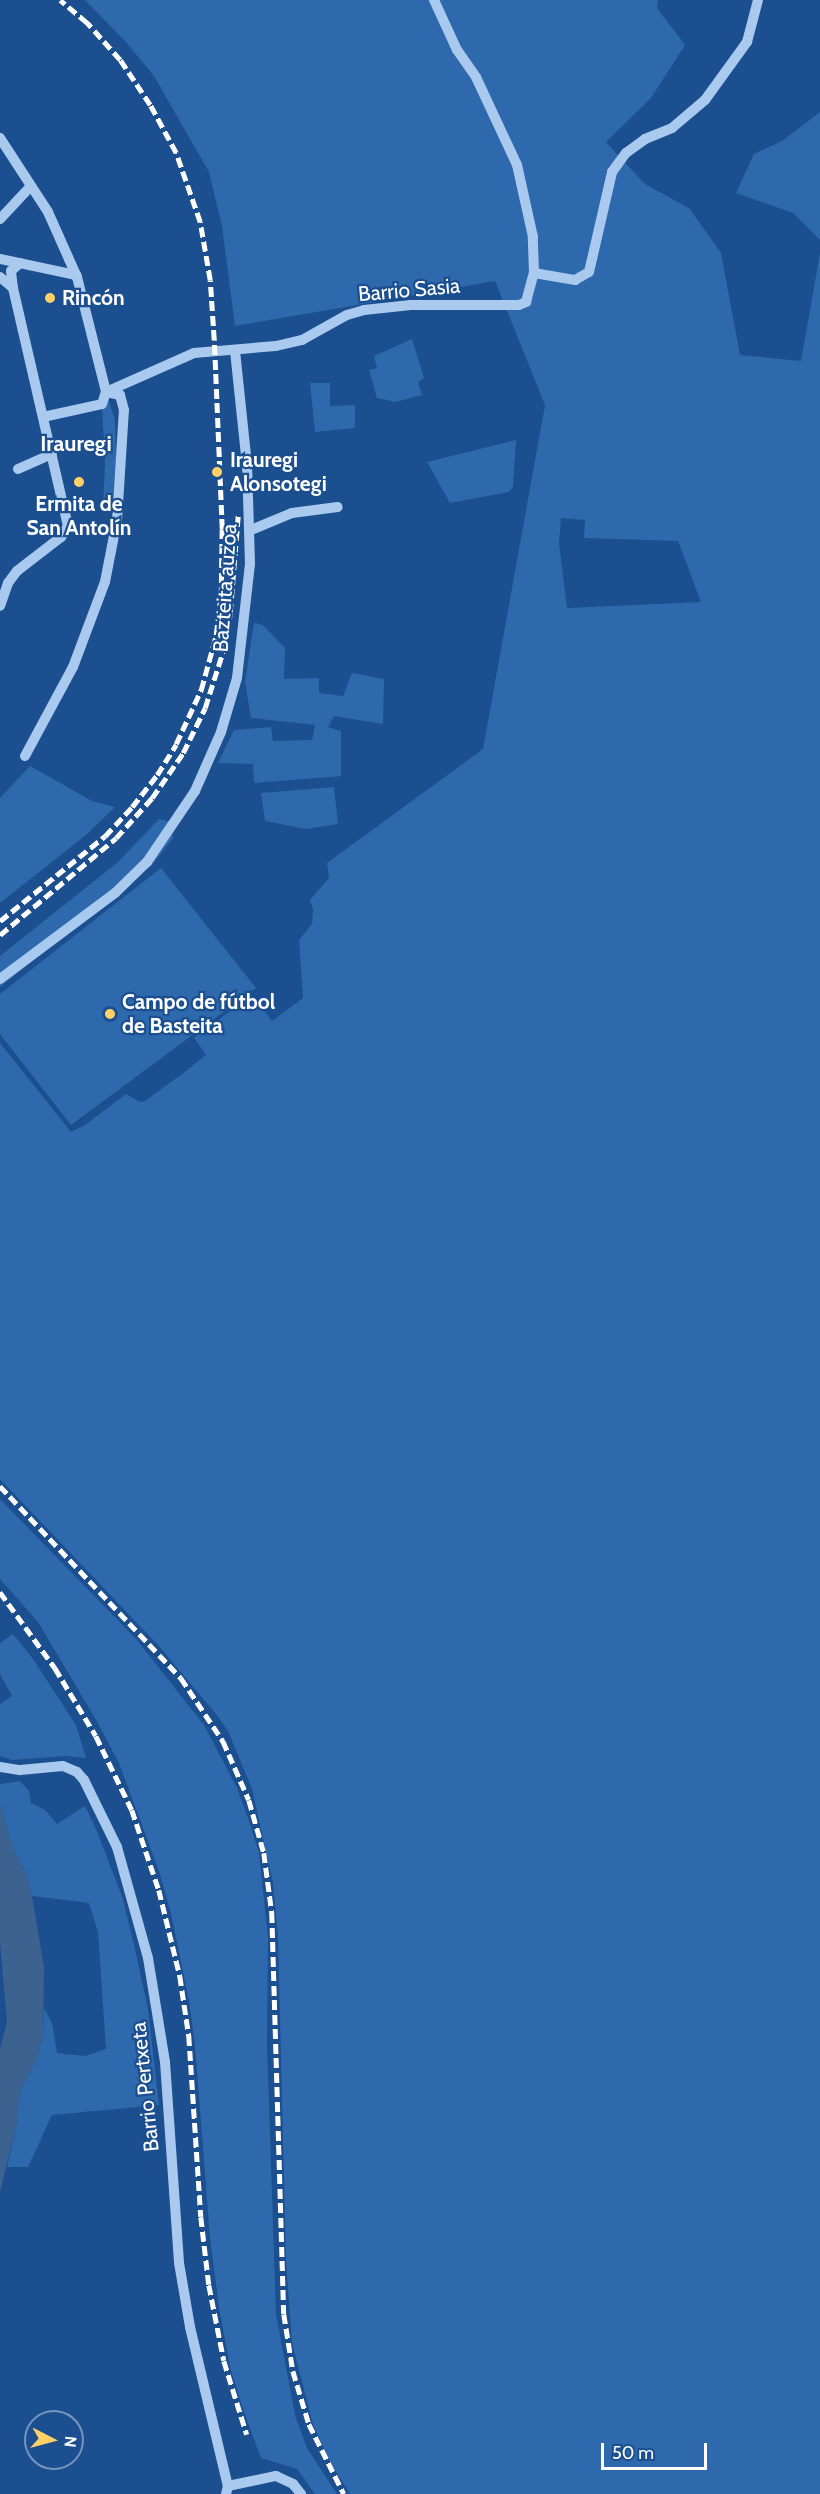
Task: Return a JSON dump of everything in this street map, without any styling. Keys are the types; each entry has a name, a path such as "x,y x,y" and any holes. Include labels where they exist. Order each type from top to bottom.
{"street":[{"path":"534,273 574,280 589,272 612,172 626,153 645,139 672,128 705,100 747,42 758,0"},
{"name":"Barrio Sasia","path":"235,351 302,340 347,315 364,310 411,305 519,305 530,297 534,273 533,237 518,165 476,77 457,50 434,2"},
{"path":"0,138 48,212 76,275 106,392 102,404 43,417"},
{"path":"2,213 32,186"},
{"path":"0,259 76,275"},
{"path":"0,606 8,583 17,571 67,530 68,522 13,288 11,271 20,263"},
{"path":"0,277 13,288"},
{"path":"106,392 194,353 235,351"},
{"name":"Bazteita auzoa","path":"0,979 115,893 147,862 195,790 221,732 237,678 248,598 251,530 235,351"},
{"path":"25,756 73,667 105,582 117,520 124,410 120,395 106,392"},
{"path":"18,469 52,454"},
{"path":"251,530 292,513 338,507"},
{"name":"Barrio Pertxeta","path":"0,1767 20,1770 63,1766 77,1772 84,1780 117,1847 148,1958 165,2062 179,2263 190,2327 227,2490"},
{"path":"227,2490 276,2476 293,2484 301,2494"}],"shaded area":[{"path":"85,0 658,0 657,8 685,45 651,98 606,142 645,184 689,208 721,253 740,355 801,361 820,253 820,2494 350,2494 330,2462 313,2424 292,2343 286,2261 278,1936 273,1883 252,1789 228,1731 216,1714 158,1645 0,1479 0,1043 71,1132 85,1125 126,1094 140,1102 145,1101 182,1074 206,1055 194,1038 252,995 272,1021 303,998 299,940 312,924 313,910 310,900 329,878 327,863 483,749 545,405 495,281 235,326 222,226 209,172 154,76 126,42","holes":["561,518 585,520 584,538 678,541 701,602 567,608 559,543"]},
{"path":"820,112 820,240 793,213 736,193 754,154 782,141"},
{"path":"412,339 424,378 418,382 422,395 395,402 377,398 369,370 377,368 374,356"},
{"path":"310,383 330,383 330,406 355,405 355,428 315,432"},
{"path":"106,392 115,420 116,458 113,498 103,506 105,464 102,404"},
{"path":"516,440 513,487 509,492 450,503 427,462"},
{"path":"254,623 263,625 285,648 284,679 319,678 319,693 343,696 352,673 384,679 383,724 334,716 328,727 341,731 341,776 254,783 253,764 218,763 234,730 271,727 273,741 312,740 315,725 251,718 245,682"},
{"path":"30,766 92,801 115,807 86,835 0,903 0,798"},
{"path":"334,787 338,824 306,829 265,821 261,793"},
{"path":"159,819 172,822 173,838 153,864 0,987 0,956 118,862"},
{"name":"Campo de fútbol de Basteita","path":"161,868 256,988 71,1125 0,1034 0,994"},
{"path":"0,1499 137,1640 204,1725 237,1788 250,1824 259,1853 268,1937 267,2044 276,2314 295,2415 307,2448 337,2494 315,2494 297,2469 261,2458 244,2412 230,2367 219,2307 210,2238 195,2045 189,2001 171,1914 160,1874 119,1763 38,1622 0,1579"},
{"path":"13,1634 33,1659 76,1725 86,1758 66,1756 12,1760 0,1756 0,1704 12,1696 0,1674 0,1643"},
{"path":"20,1781 29,1791 31,1803 45,1810 57,1824 85,1806 96,1829 122,1896 135,1949 148,2009 159,2105 52,2115 28,2167 7,2167 16,2126 20,2091 36,2060 43,2035 44,2008 52,2023 57,2053 85,2056 106,2049 98,1932 89,1903 32,1896 24,1869 14,1852 0,1805 0,1784"},
{"path":"0,1805 14,1852 24,1869 32,1896 44,1967 43,2035 36,2060 20,2091 16,2126 0,2192 0,2049 7,2022 0,1942"}],"railway":[{"path":"0,921 105,836 157,775 176,744 201,690 216,635 221,597 222,529 214,340 210,280 200,222 176,153 150,105 120,60 87,23 60,0"},
{"path":"0,935 116,838 152,798 183,753 205,708 224,648 230,613 238,515"},
{"path":"0,1486 181,1678 223,1741 249,1800 264,1853 272,1913 284,2314 293,2371 309,2424 344,2494"},
{"path":"0,1592 55,1668 96,1736 132,1810 159,1890 180,1976 189,2036 201,2217 209,2285 224,2361 247,2435"}],"place":[{"name":"Rincón","path":"50,298"},
{"name":"Irauregi Alonsotegi","path":"217,472"},
{"name":"Ermita de San Antolín","path":"79,482"},
{"name":"Campo de fútbol de Basteita","path":"110,1014"}],"district":[{"name":"Irauregi","path":"76,444"}]}
